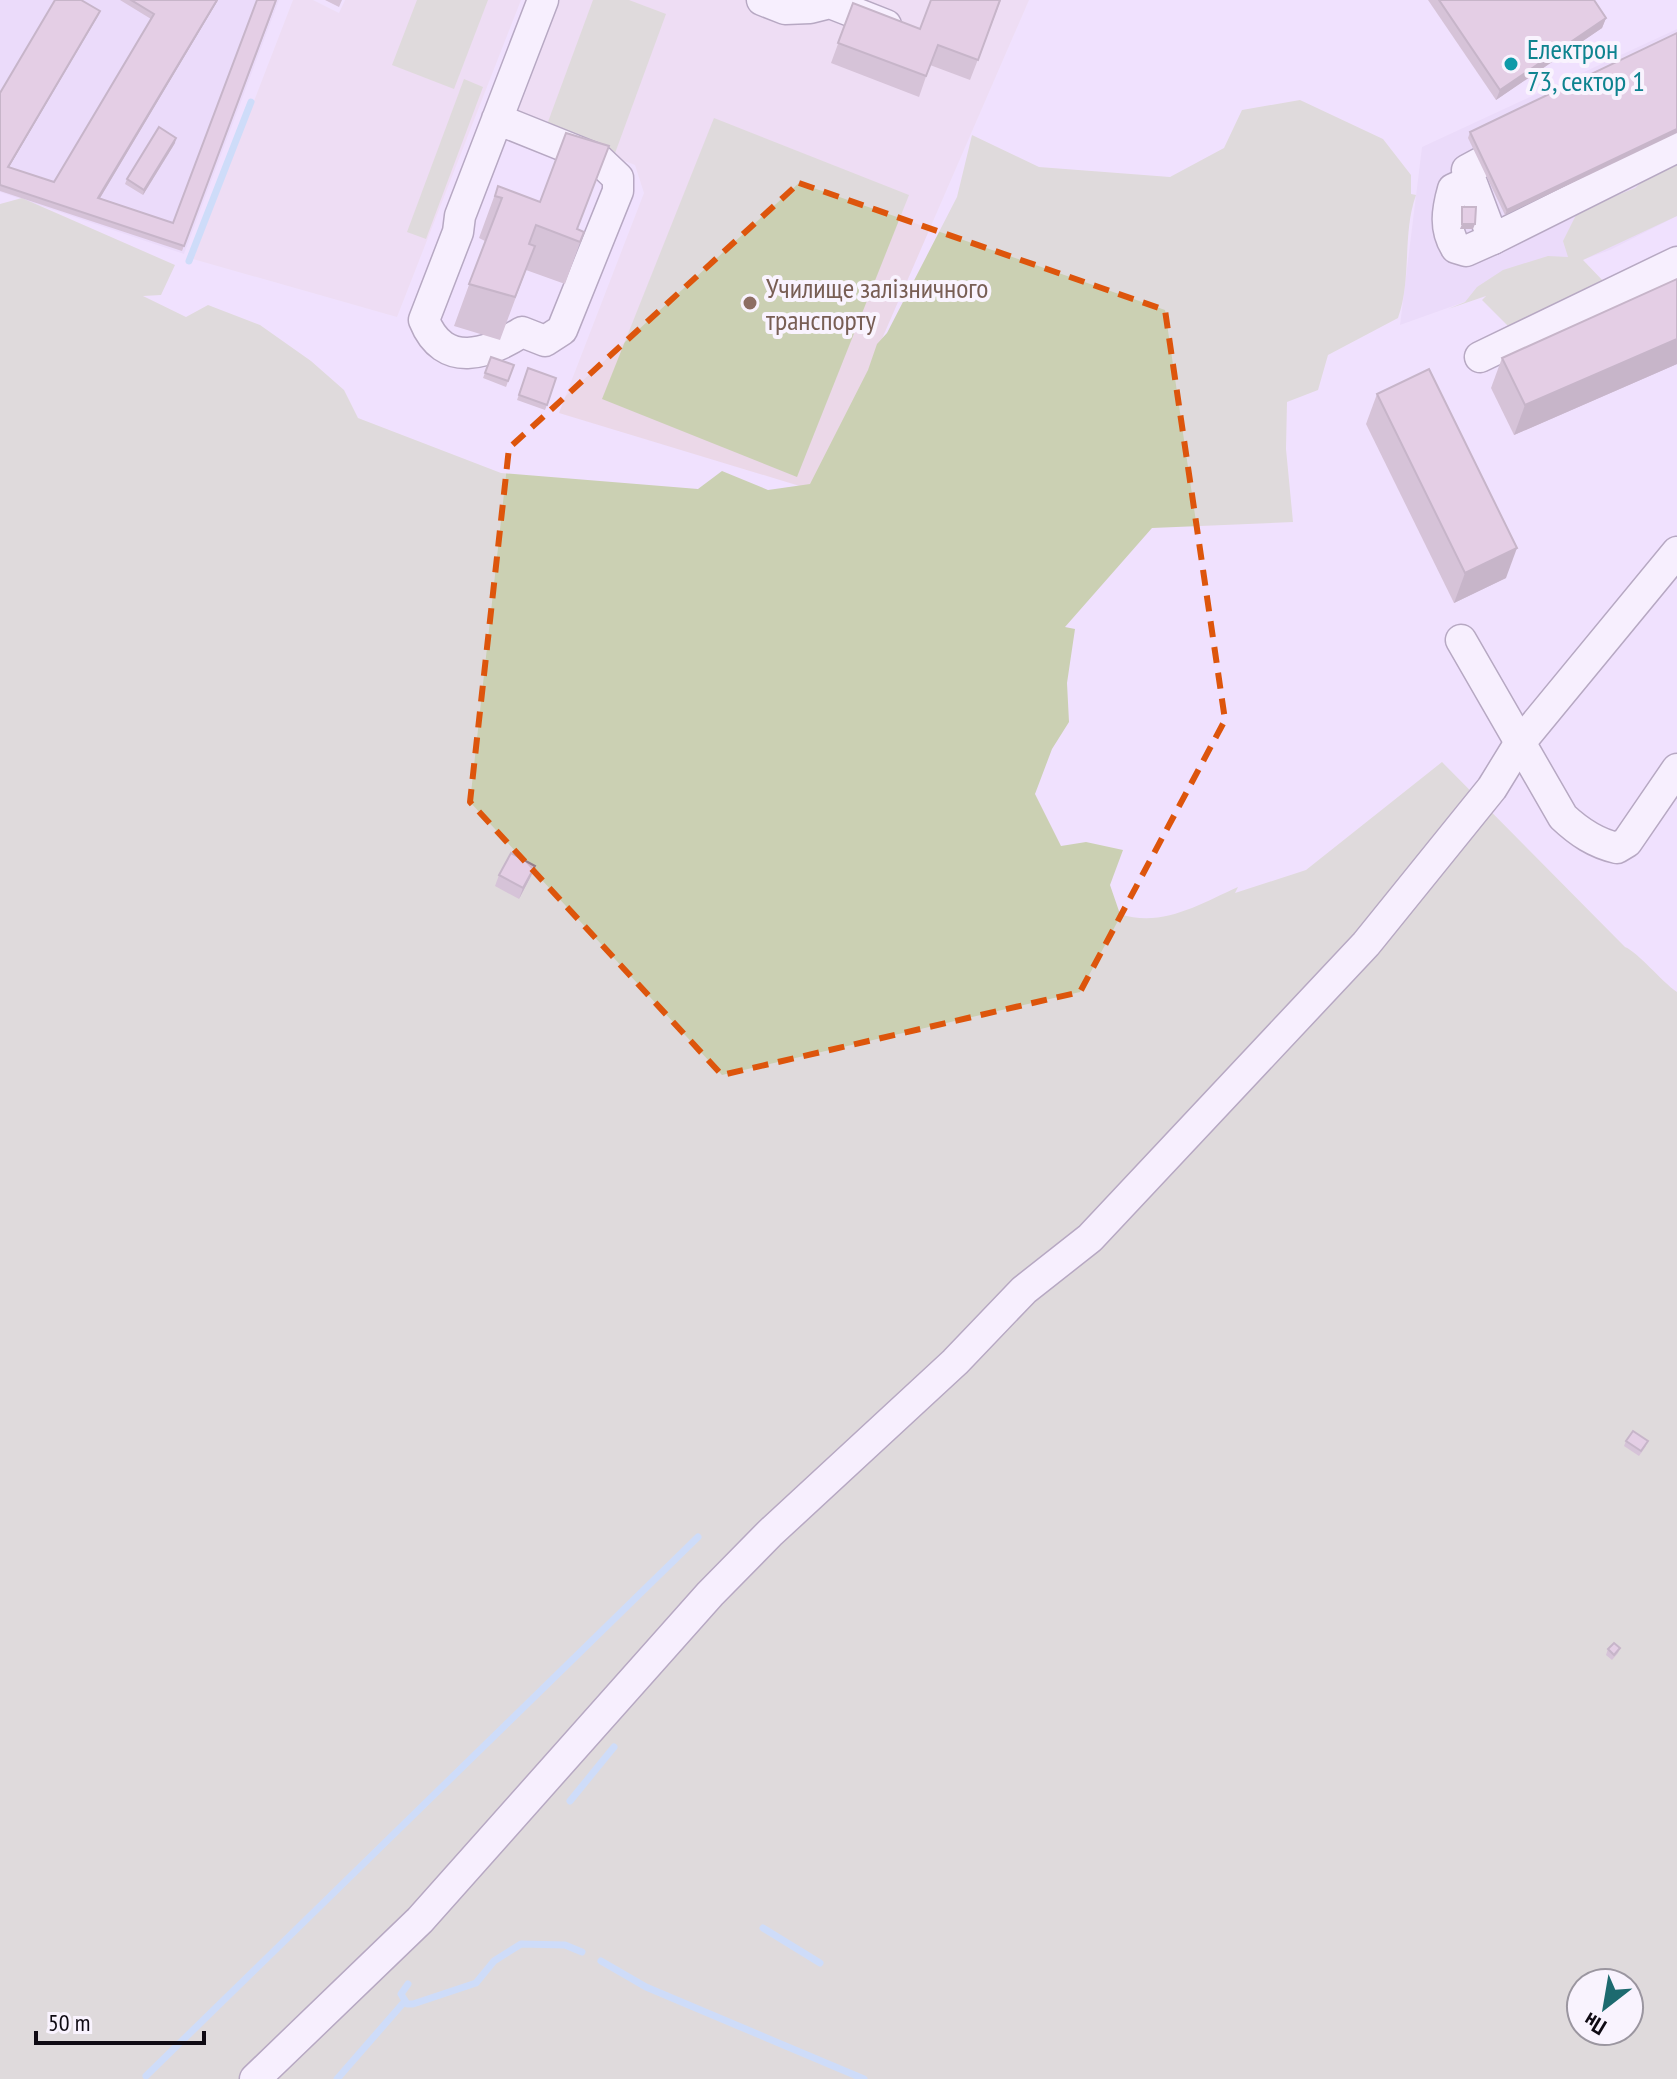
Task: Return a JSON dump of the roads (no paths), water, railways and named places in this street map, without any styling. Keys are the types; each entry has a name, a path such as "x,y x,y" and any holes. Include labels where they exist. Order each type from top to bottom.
{"lane":[{"path":"497,119 599,160 618,178 618,191 562,330 545,341 522,332 481,354 461,353 442,344 429,332 424,320 497,119 543,0"},
{"path":"762,0 785,9 831,2 903,31"},
{"path":"1473,173 1467,170 1493,239 1677,147"},
{"path":"1480,357 1677,262"},
{"path":"255,2079 420,1920 710,1594 770,1533 955,1362 1024,1290 1090,1238 1391,916 1492,788 1520,742 1677,552"},
{"path":"1461,640 1563,817 1590,838 1617,848 1627,842 1677,769"}],"waterway":[{"path":"189,261 251,102"},
{"path":"146,2076 698,1537"},
{"path":"570,1801 614,1747"},
{"path":"763,1928 820,1963"},
{"path":"408,1984 401,1994 407,2004 413,2004 476,1983 494,1961 521,1944 565,1945 582,1952"},
{"path":"601,1961 646,1987 864,2079"},
{"path":"337,2079 405,2001"}],"place":[{"name":"Електрон 73, сектор 1","path":"1511,64"},
{"name":"Училище залізничного транспорту","path":"750,303"}]}
